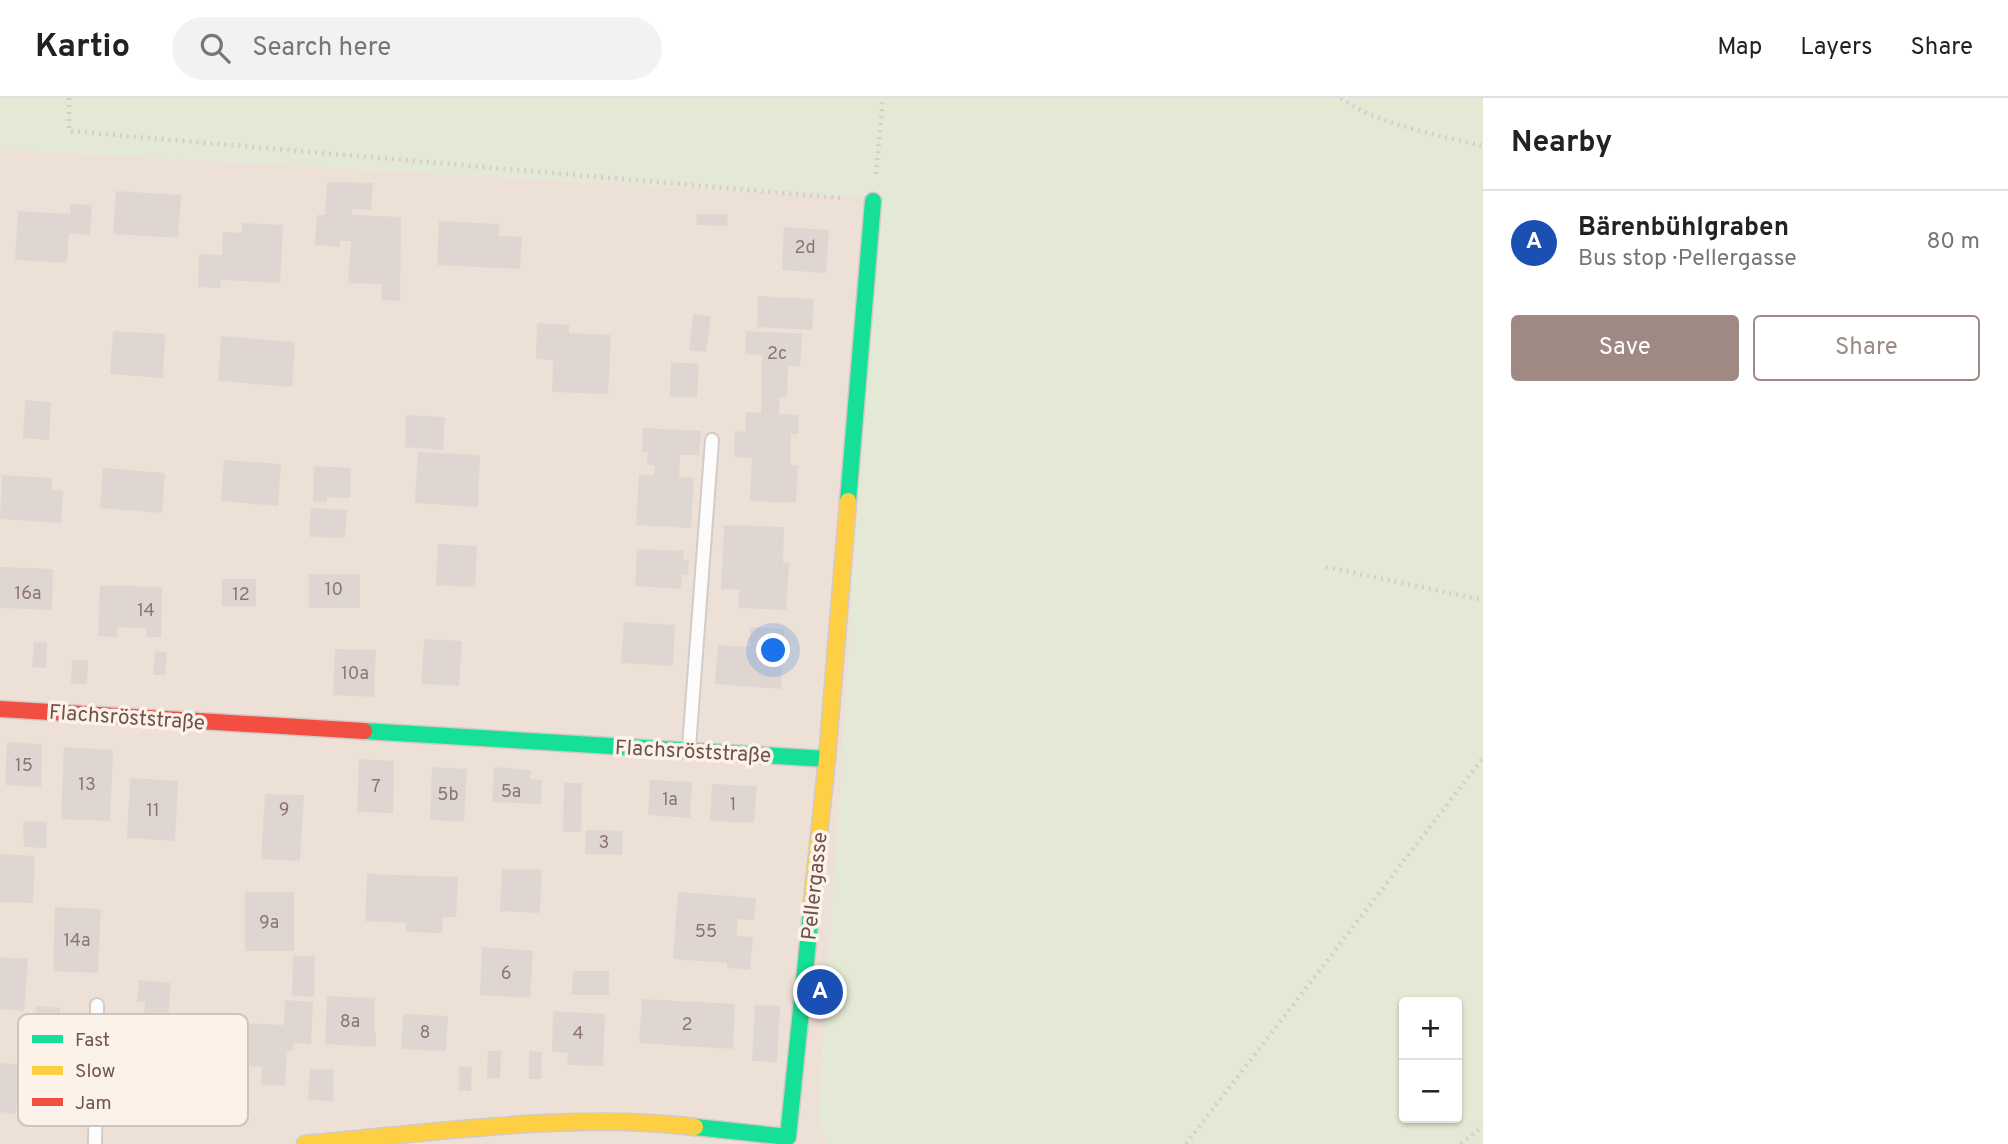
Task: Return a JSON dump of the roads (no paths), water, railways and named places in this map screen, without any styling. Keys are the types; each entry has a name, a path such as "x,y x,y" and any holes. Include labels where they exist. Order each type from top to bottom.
{"street":[{"path":"827,759 873,201"},
{"name":"Flachsröststraße","path":"0,709 827,759"},
{"name":"Pellergasse","path":"304,1144 516,1125 654,1122 788,1138 827,759"}],"lane":[{"path":"689,751 712,440"},
{"path":"97,1005 97,1014"},
{"path":"95,1126 95,1144"}],"place":[{"name":"Bärenbühlgraben","path":"820,992"}]}
